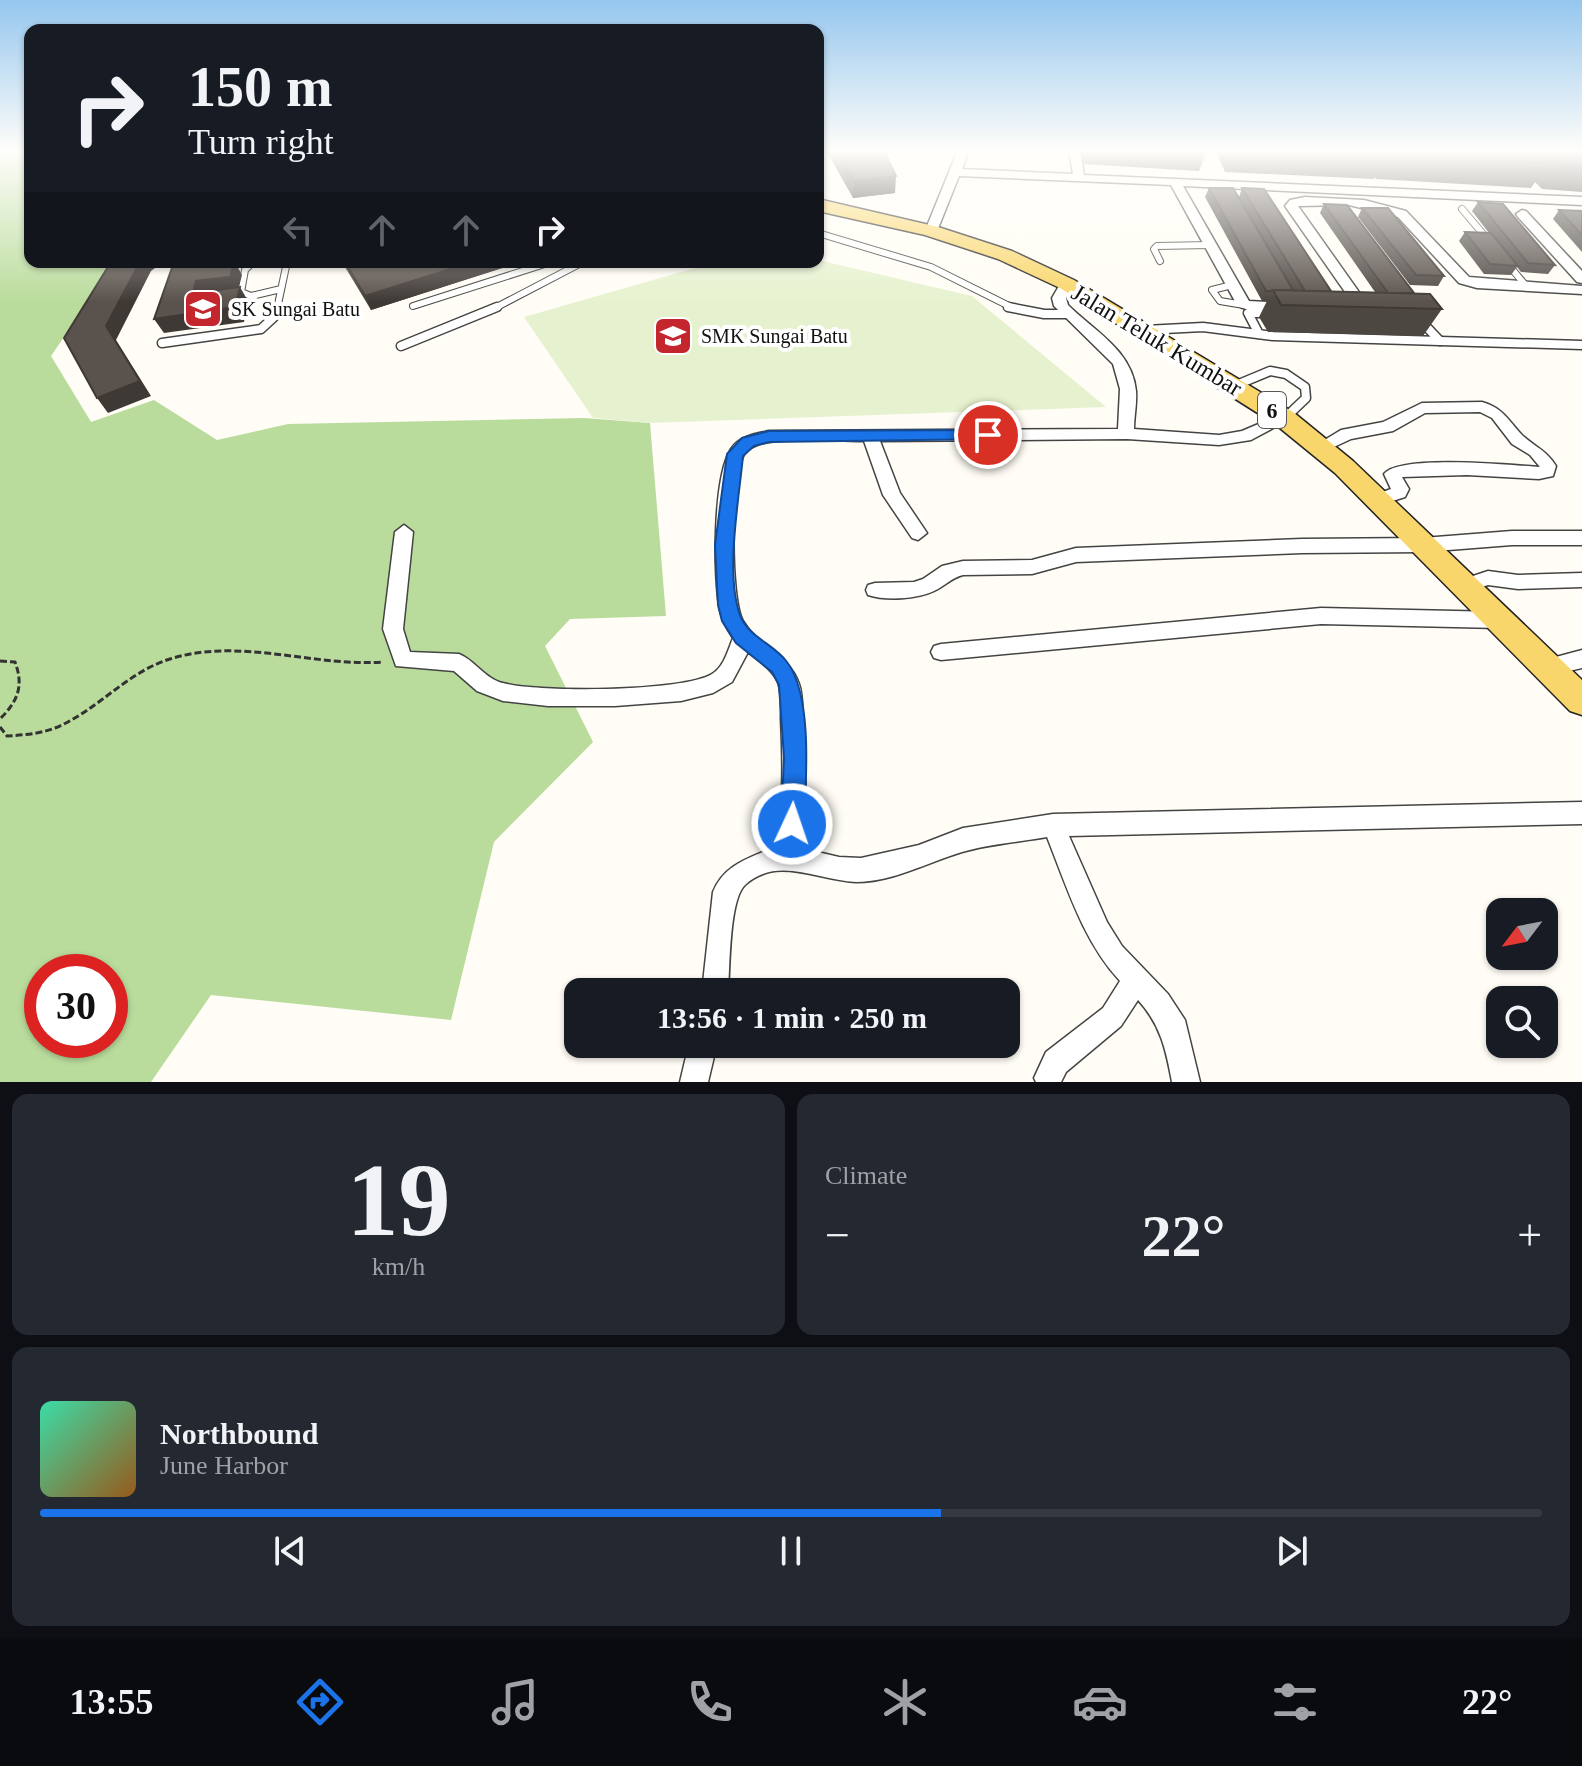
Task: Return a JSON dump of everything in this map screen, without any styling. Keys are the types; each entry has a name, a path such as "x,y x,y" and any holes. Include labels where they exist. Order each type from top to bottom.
{"main road":[{"name":"Jalan Teluk Kumbar","path":"824,206 931,231 1005,255 1067,284 1284,418 1321,447 1377,500 1582,701"}],"street":[{"path":"931,231 944,200"},
{"path":"1185,200 1244,305 1299,311"},
{"path":"1364,312 1294,211 1291,206 1294,203 1375,204 1394,210 1402,214 1464,280 1477,284 1582,290"},
{"path":"1522,214 1582,279"},
{"path":"1067,284 1059,298 1068,314 1118,357 1129,386 1125,421 1127,434"},
{"path":"1402,315 1422,311"},
{"path":"1321,447 1347,434 1387,427 1422,408 1482,407 1498,414 1518,440 1536,451 1548,466 1547,472 1539,473 1462,471 1438,467 1396,472 1392,479 1400,489 1399,493 1377,500"},
{"path":"782,856 792,824 796,758 789,684 779,666 743,637 732,621 727,605 725,560 730,483 735,454 748,442 769,436 1127,434 1219,440 1245,436 1284,418"},
{"path":"871,437 892,495 918,533"},
{"path":"404,532 393,629 403,660 459,663 476,683 505,693 531,697 650,695 704,689 722,679 743,637"},
{"path":"875,590 914,589 929,585 949,571 963,568 1032,567 1076,555 1582,538"},
{"path":"1465,586 1488,578 1507,582 1582,580"},
{"path":"941,652 1321,616 1499,620"},
{"path":"1548,667 1582,659"},
{"path":"716,978 725,892 738,875 782,856 839,869 861,870 919,857 963,840 1053,825 1582,813"},
{"path":"1053,825 1098,931 1135,981 1159,1003 1175,1030 1186,1082"},
{"path":"1048,1078 1056,1062 1112,1017 1135,981"},
{"path":"694,1082 700,1058"}],"lane":[{"path":"1339,202 1348,214"},
{"path":"1462,209 1527,287"},
{"path":"824,235 885,250 933,268 1002,307 1028,315 1068,314"},
{"path":"1160,261 1154,249 1157,246 1210,245"},
{"path":"247,268 241,292 251,296 281,289"},
{"path":"162,343 261,329 273,320 286,268"},
{"path":"413,306 532,268"},
{"path":"401,346 464,325 508,305 573,268"},
{"path":"1232,285 1215,287 1212,290 1214,296 1220,301 1244,305"},
{"path":"1259,334 1248,313 1299,311"},
{"path":"1402,315 1424,321 1440,341"},
{"path":"1142,330 1216,328 1259,334 1582,345"},
{"path":"1234,386 1264,371 1277,369 1292,375 1305,387 1306,398 1301,406 1284,418"}],"path":[{"path":"0,727 7,736 28,736 68,722 98,705 140,670 173,658 214,650 370,663 403,660"},
{"path":"0,661 15,662 22,679 15,705 0,719"}],"green space":[{"path":"0,200 24,200 24,268 111,268 51,356 91,422 154,400 217,440 288,424 584,418 650,423 666,616 570,619 545,646 593,742 494,842 451,1020 211,995 151,1082 0,1082"},
{"path":"824,261 972,296 1106,407 650,423 593,418 524,317 695,268 824,268"}],"building":[{"path":"1216,200 1240,200 1293,290 1266,291"},
{"path":"1250,200 1272,200 1331,291 1305,291"},
{"path":"1478,202 1503,204 1555,265 1528,263"},
{"path":"1324,204 1347,205 1414,293 1388,293"},
{"path":"1362,208 1388,208 1444,276 1416,275"},
{"path":"1559,210 1582,211 1582,235"},
{"path":"1465,232 1491,233 1518,266 1490,264"},
{"path":"107,268 137,268 106,326 140,381 97,398 64,338"},
{"path":"172,268 232,268 230,277 196,281 193,293 240,287 235,307 154,319"},
{"path":"349,268 454,268 365,296"},
{"path":"1273,290 1430,294 1442,309 1281,305"}],"place":[{"name":"SK Sungai Batu","path":"203,309"},
{"name":"SMK Sungai Batu","path":"673,336"}],"route":[{"path":"792,824 796,758 789,684 779,666 743,637 732,621 727,605 724,545 735,454 748,442 769,436 988,435"}]}
